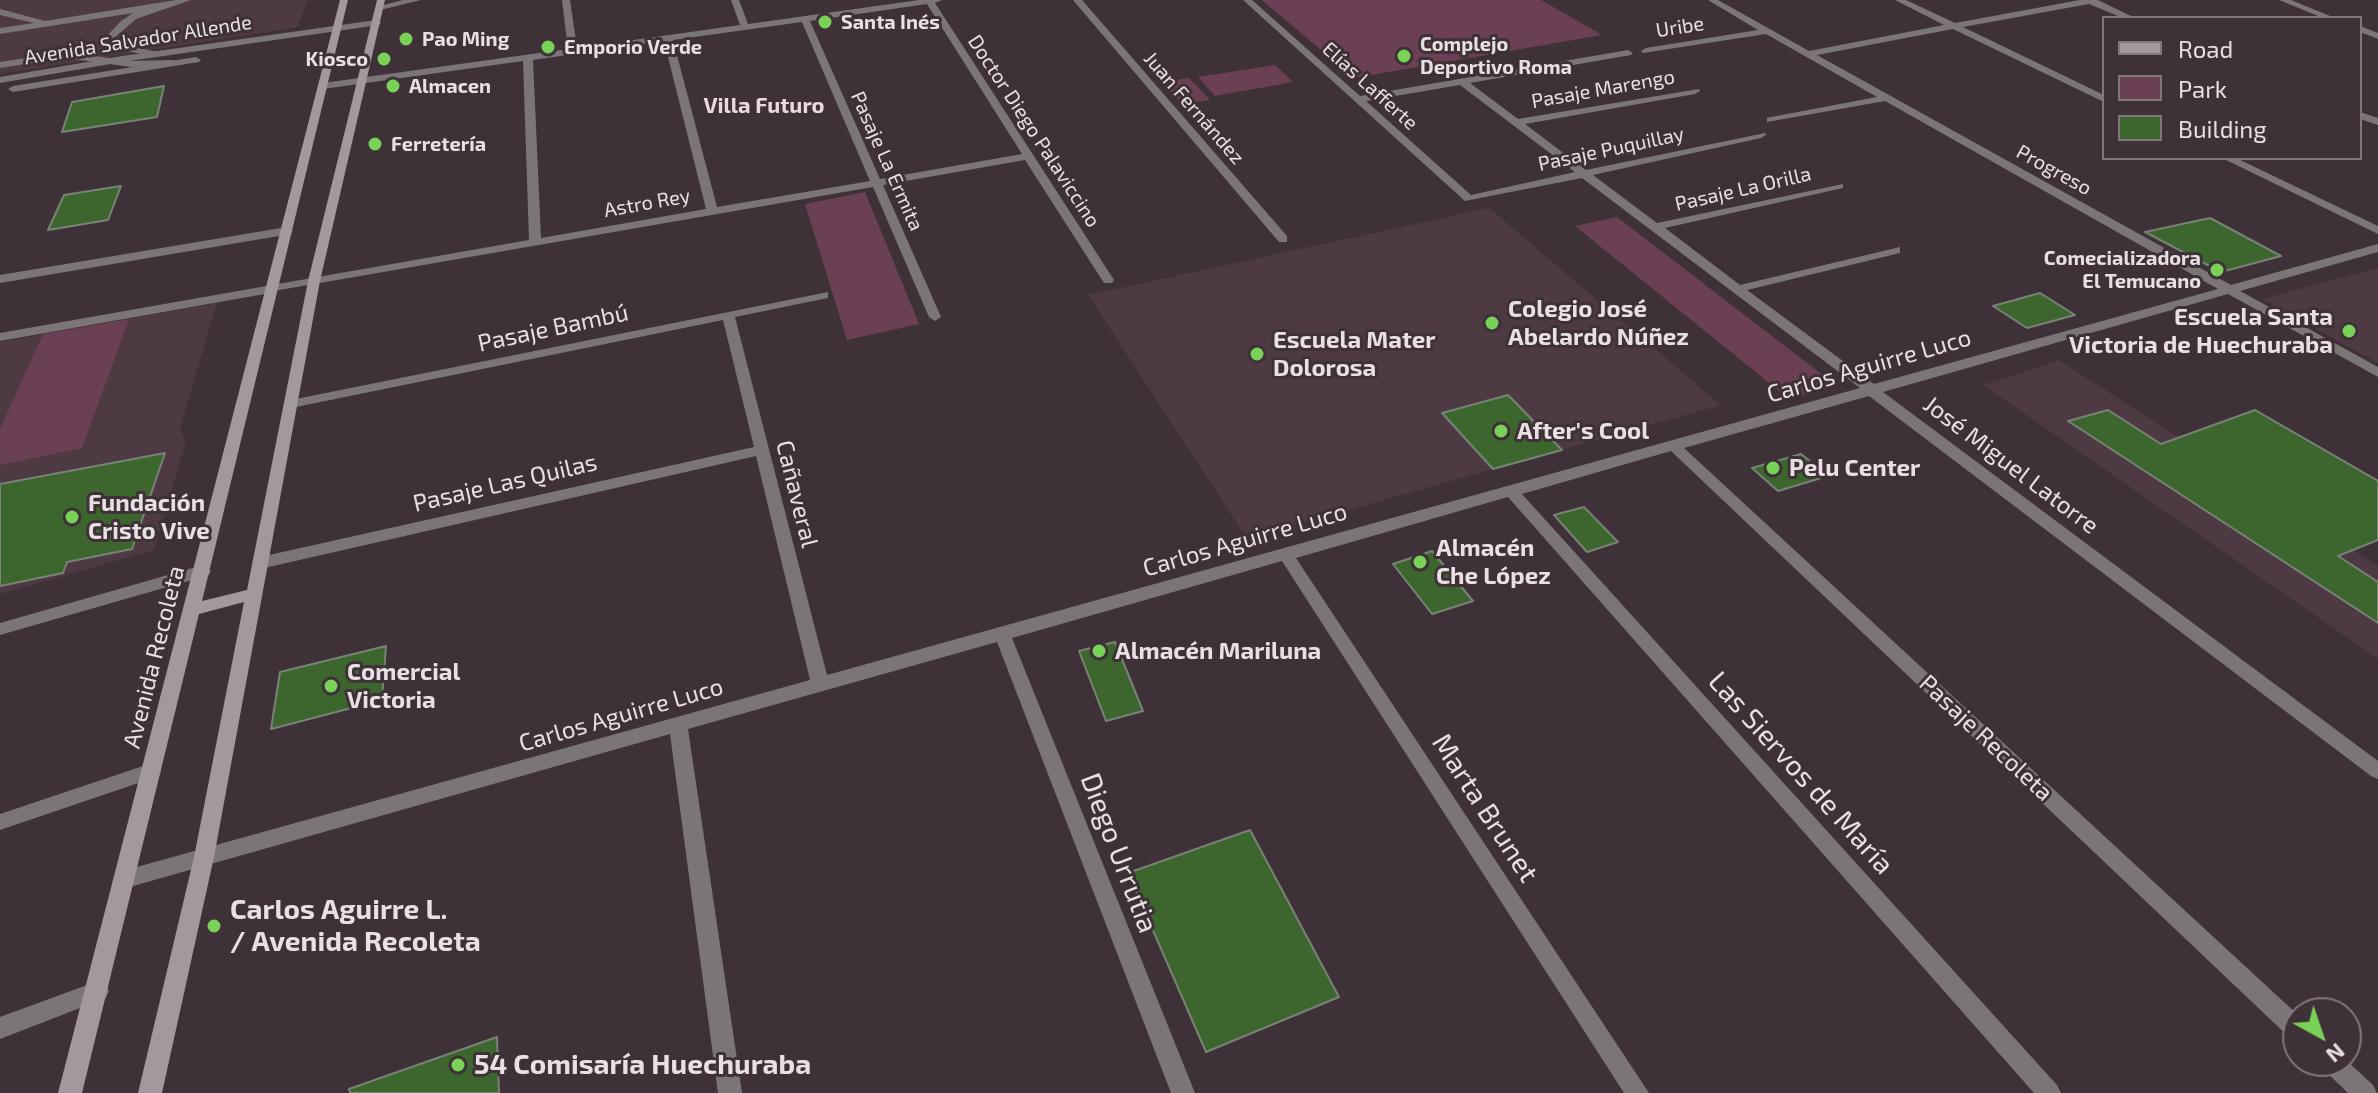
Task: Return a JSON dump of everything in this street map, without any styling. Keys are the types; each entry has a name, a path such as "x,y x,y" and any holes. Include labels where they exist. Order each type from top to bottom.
{"main road":[{"name":"Avenida Recoleta","path":"70,1093 344,0"},
{"path":"150,1093 204,857 314,281 381,3"},
{"path":"193,609 254,594"}],"street":[{"path":"0,31 187,0"},
{"path":"381,3 417,0"},
{"path":"566,0 573,51"},
{"path":"735,0 745,27"},
{"name":"Juan Fernández","path":"1077,0 1283,239"},
{"name":"Elías Lafferte","path":"1247,0 1469,199"},
{"name":"Progreso","path":"1712,0 2378,373"},
{"path":"1899,0 2102,98"},
{"path":"1807,54 2091,0 2127,16"},
{"path":"2283,0 2326,16"},
{"path":"323,86 908,2 934,1"},
{"name":"Doctor Diego Palaviccino","path":"934,1 1108,280"},
{"path":"154,54 118,46 109,39 115,28 126,20 163,6"},
{"path":"0,12 48,23"},
{"name":"Pasaje La Ermita","path":"805,19 935,317"},
{"name":"Avenida Salvador Allende","path":"0,91 375,27"},
{"name":"Uribe","path":"1646,51 1767,31"},
{"name":"Avenida Salvador Allende","path":"0,80 154,54 336,33"},
{"path":"668,38 712,212"},
{"path":"1357,100 1628,53"},
{"path":"0,65 66,55 108,61 173,63"},
{"path":"528,57 535,243"},
{"name":"José Miguel Latorre","path":"1462,82 2378,771"},
{"name":"Pasaje Marengo","path":"1516,123 1695,91"},
{"path":"1771,120 1885,98"},
{"name":"Pasaje Puquillay","path":"1469,199 1761,135"},
{"name":"Astro Rey","path":"0,337 1029,156"},
{"path":"2231,160 2378,230"},
{"name":"Pasaje La Orilla","path":"1655,227 1839,186"},
{"path":"0,279 287,231"},
{"name":"Carlos Aguirre Luco","path":"126,879 2378,248"},
{"path":"1737,289 1896,250"},
{"name":"Pasaje Bambú","path":"291,404 824,295"},
{"name":"Cañaveral","path":"728,315 820,684"},
{"name":"Pasaje Recoleta","path":"1674,446 2282,1015"},
{"name":"Pasaje Las Quilas","path":"260,563 761,450"},
{"name":"Las Siervos de María","path":"1511,491 2049,1093"},
{"name":"Marta Brunet","path":"1285,554 1637,1093"},
{"path":"0,629 203,571"},
{"name":"Diego Urrutia","path":"1002,633 1183,1093"},
{"path":"678,724 730,1093"},
{"path":"0,822 152,771"},
{"path":"0,1028 98,991"},
{"path":"2348,1077 2365,1093"}],"shaded area":[{"path":"0,0 308,0 298,27 0,74"},
{"path":"1489,208 1721,405 1562,450 1508,395 1443,412 1493,469 1247,539 1088,295"},
{"name":"Escuela Santa Victoria de Huechuraba","path":"2378,268 2378,363 2262,299"},
{"path":"217,303 180,428 186,441 154,550 0,594 0,342"},
{"path":"2059,360 2378,566 2378,659 1983,385"}],"green space":[{"name":"Complejo Deportivo Roma","path":"1262,0 1541,0 1602,35 1354,78"},
{"path":"1275,65 1293,82 1215,96 1198,77"},
{"path":"1189,78 1210,100 1182,104 1162,82"},
{"path":"865,192 919,324 847,340 805,204"},
{"path":"1617,217 1837,386 1789,399 1575,226"},
{"path":"129,319 82,448 0,465 0,429 43,334"}],"building":[{"path":"164,86 157,117 62,132 72,102"},
{"path":"121,186 108,220 48,230 64,195"},
{"path":"2210,218 2281,256 2221,272 2145,232"},
{"path":"2040,293 2075,315 2027,328 1993,306"},
{"name":"After's Cool","path":"1508,395 1562,450 1493,469 1442,413"},
{"path":"2108,410 2161,444 2255,410 2378,481 2378,540 2338,556 2378,582 2378,623 2068,421"},
{"name":"Fundación Cristo Vive","path":"165,453 132,549 67,562 63,573 0,586 0,484"},
{"path":"1801,454 1828,476 1778,491 1752,468"},
{"path":"1584,507 1618,542 1587,552 1554,515"},
{"path":"1432,551 1473,601 1432,614 1393,564"},
{"path":"1115,642 1143,711 1106,721 1079,651"},
{"name":"Comercial Victoria","path":"386,646 382,700 271,729 280,672"},
{"path":"1250,830 1339,997 1206,1052 1128,873"},
{"name":"54 Comisaría Huechuraba","path":"497,1037 499,1093 350,1093 349,1089"}],"place":[{"name":"Santa Inés","path":"825,22"},
{"name":"Pao Ming","path":"406,39"},
{"name":"Emporio Verde","path":"548,47"},
{"name":"Complejo Deportivo Roma","path":"1404,56"},
{"name":"Kiosco","path":"384,59"},
{"name":"Almacen","path":"393,86"},
{"name":"Ferretería","path":"375,144"},
{"name":"Comecializadora El Temucano","path":"2217,270"},
{"name":"Colegio José Abelardo Núñez","path":"1492,323"},
{"name":"Escuela Santa Victoria de Huechuraba","path":"2349,331"},
{"name":"Escuela Mater Dolorosa","path":"1257,354"},
{"name":"After's Cool","path":"1501,431"},
{"name":"Pelu Center","path":"1773,468"},
{"name":"Fundación Cristo Vive","path":"72,517"},
{"name":"Almacén Che López","path":"1420,562"},
{"name":"Almacén Mariluna","path":"1099,651"},
{"name":"Comercial Victoria","path":"331,686"},
{"name":"Carlos Aguirre L. / Avenida Recoleta","path":"214,926"},
{"name":"54 Comisaría Huechuraba","path":"458,1065"}],"district":[{"name":"Villa Futuro","path":"764,106"}]}
